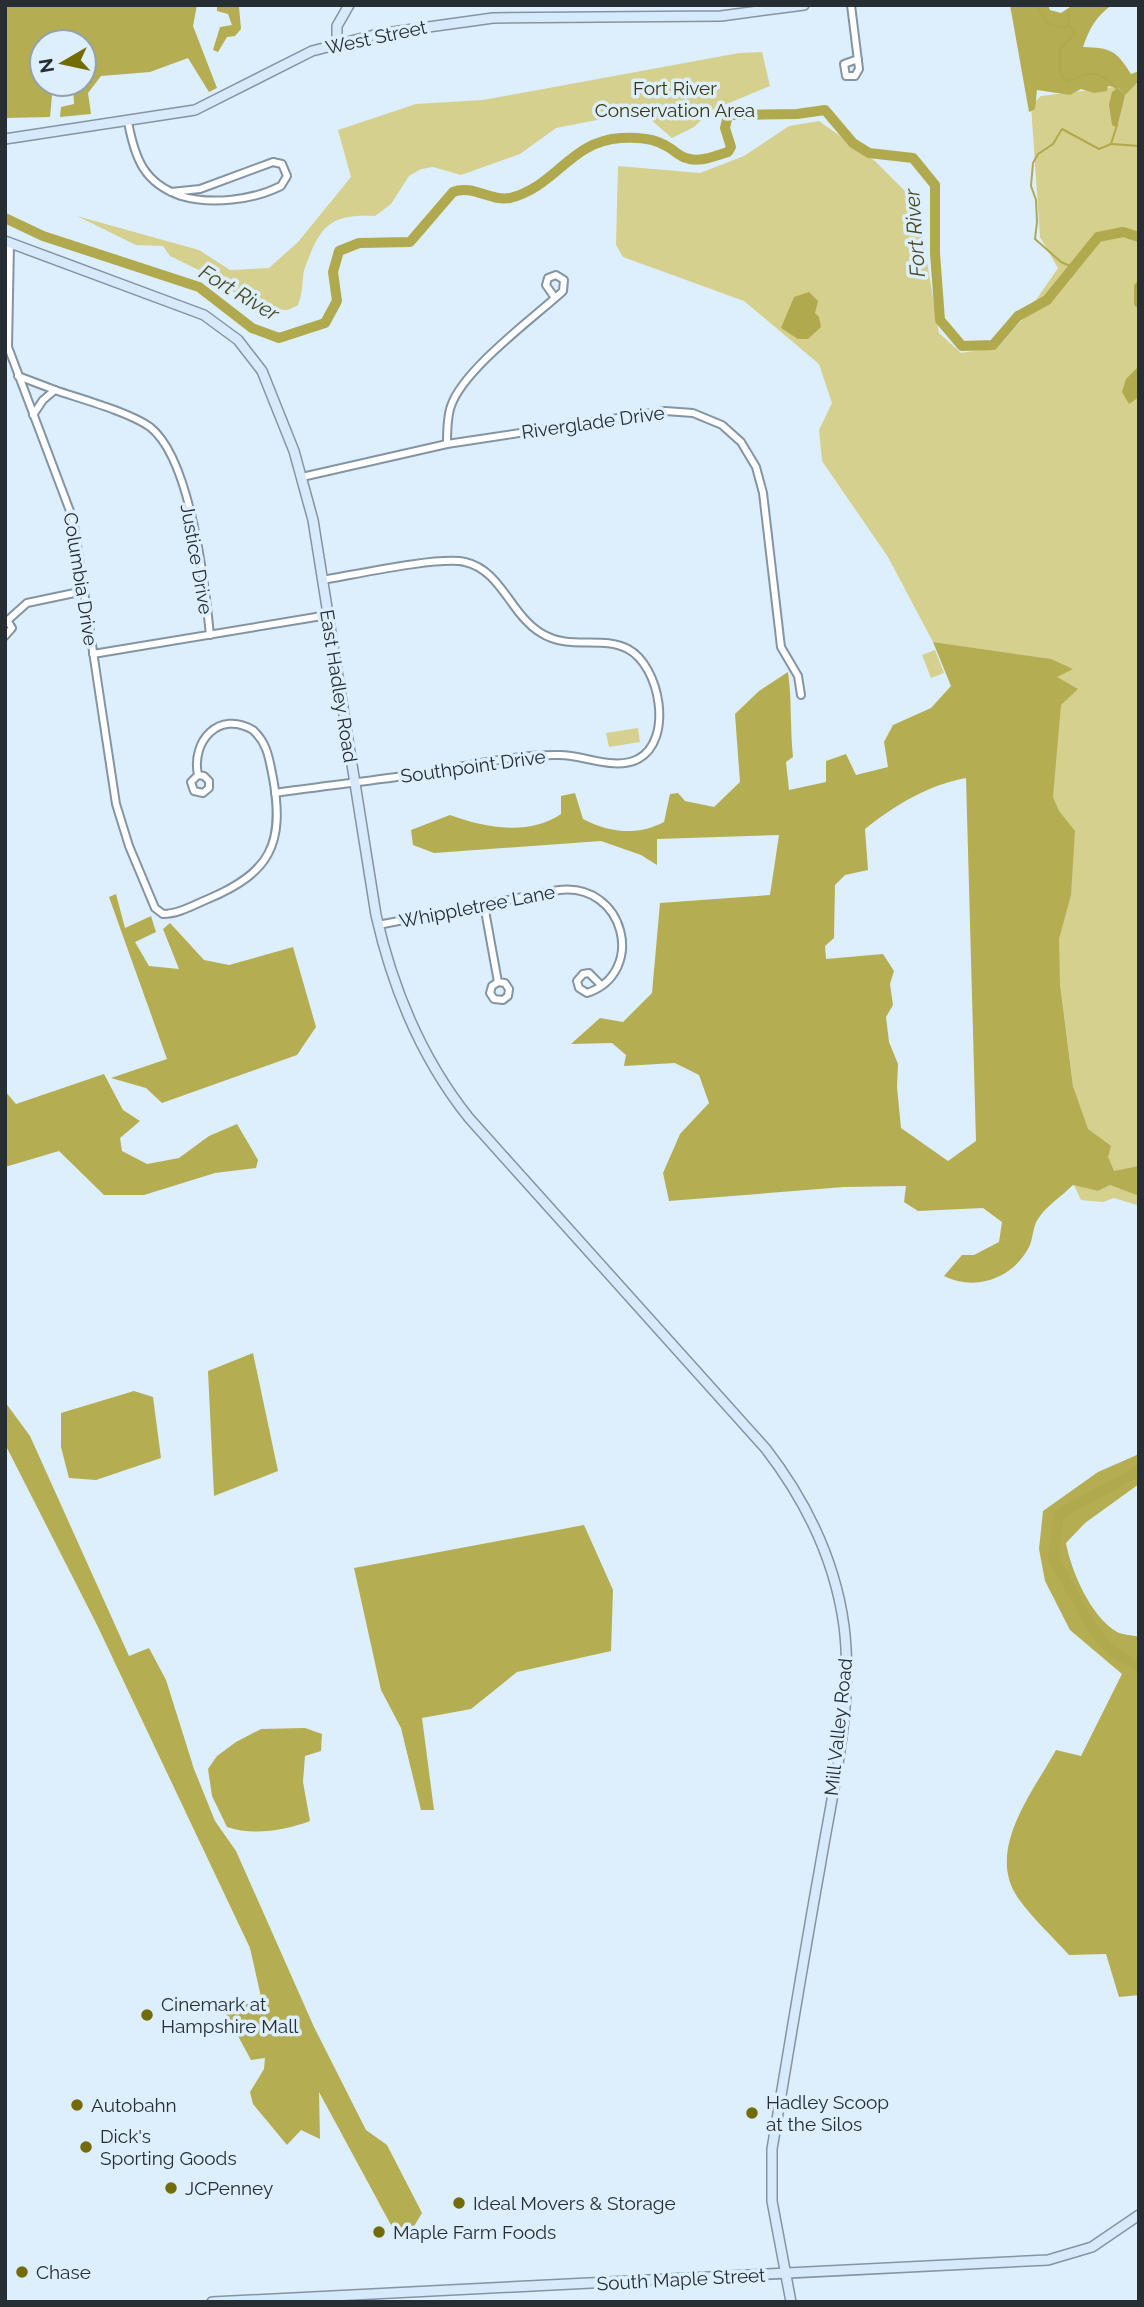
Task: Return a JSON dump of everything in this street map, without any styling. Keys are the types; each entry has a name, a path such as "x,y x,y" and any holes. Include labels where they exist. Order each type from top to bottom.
{"street":[{"path":"337,42 337,26 349,5"},
{"name":"West Street","path":"5,139 46,131 128,122 201,108 296,58 337,42 485,19 721,16 804,5"},
{"path":"851,5 858,59"},
{"path":"128,122 140,166 153,181 171,192 197,200 237,198 276,189 283,185 287,176 282,164 273,162 200,190 171,192"},
{"name":"Columbia Drive","path":"8,242 8,341 17,376 70,508 118,811 153,904 163,915 217,895 256,872 268,857 276,837 275,793"},
{"name":"East Hadley Road","path":"8,242 186,307 228,332 251,355 265,377 302,477 323,580 378,925 401,1000 438,1076 469,1118 578,1236"},
{"path":"447,444 450,407 466,382 555,298"},
{"name":"Justice Drive","path":"17,376 134,419 152,429 162,441 190,509 209,635"},
{"path":"33,415 43,400 55,390"},
{"name":"Riverglade Drive","path":"302,477 447,444 665,411 698,414 726,428 744,446 759,474 781,647 797,674 801,695"},
{"name":"Southpoint Drive","path":"275,793 546,755 616,763 635,761 654,743 659,724 650,673 633,653 613,644 570,644 544,634 520,616 493,578 465,562 450,561 323,580"},
{"path":"5,636 12,628 7,620 27,603 84,591"},
{"path":"93,654 328,615"},
{"path":"198,775 196,755 203,737 224,725 242,725 253,730 267,746 275,793"},
{"name":"Whippletree Lane","path":"378,925 564,890 581,891 601,900 616,918 621,946 616,968 601,985"},
{"path":"484,905 498,982"},
{"name":"Mill Valley Road","path":"578,1236 788,1477 818,1532 843,1622 846,1681 833,1789 772,2149 772,2201 791,2302"},
{"name":"South Maple Street","path":"212,2302 1048,2260 1092,2247 1139,2215"}],"green space":[{"name":"Fort River Conservation Area","path":"762,52 770,86 712,110 694,127 672,138 650,119 627,114 556,128 520,154 461,175 433,167 421,169 409,176 391,204 375,216 352,216 328,226 316,241 306,265 298,305 288,310 254,309 219,280 170,256 163,246 136,245 77,216 199,250 230,270 269,268 298,242 351,177 338,130 416,104 483,100 739,53"},
{"path":"1139,84 1139,1175 1099,1173 1073,1086 1060,984 1042,658 933,642 888,557 822,461 819,430 832,403 819,364 744,301 623,257 616,245 618,166 700,173 744,156 789,126 819,121 875,161 907,193 924,244 939,333 961,353 998,347 1023,319 1058,268 1040,237 1031,105 1041,96"},
{"path":"935,650 944,673 931,678 922,655"},
{"path":"638,728 640,742 609,747 606,733"},
{"path":"1074,1185 1098,1191 1110,1185 1137,1195 1139,1211 1137,1205 1114,1198 1103,1202 1081,1200"}],"shaded area":[{"path":"5,5 197,5 193,26 217,88 209,92 188,58 150,72 101,76 98,80 98,28 28,28 28,98 52,98 50,117 5,118"},
{"path":"217,5 248,5 239,7 241,29 235,36 227,37 218,52 213,50 220,27 232,25 228,14 217,11"},
{"path":"1010,5 1048,5 1050,10 1061,13 1073,5 1112,5 1094,23 1083,47 1100,48 1117,55 1131,74 1139,71 1139,81 1125,95 1119,88 1108,86 1107,91 1094,93 1081,89 1070,95 1037,90 1035,109 1029,112"},
{"path":"1118,88 1125,95 1117,128 1112,125 1109,105 1112,92"},
{"path":"74,98 89,98 91,114 60,117 61,107 74,104"},
{"path":"809,292 818,301 815,313 819,317 821,327 808,339 798,339 781,328 794,297"},
{"path":"1139,366 1139,397 1129,404 1122,392 1126,379"},
{"path":"933,642 1051,659 1073,669 1057,677 1078,689 1061,705 1053,797 1059,811 1075,831 1071,895 1059,939 1060,984 1073,1086 1088,1129 1111,1146 1108,1157 1114,1171 1139,1166 1139,1196 1110,1185 1098,1191 1073,1185 1041,1214 1030,1245 1014,1266 993,1279 969,1283 944,1276 962,1255 974,1255 999,1242 1002,1222 983,1208 918,1211 904,1202 906,1186 844,1187 669,1201 663,1173 680,1134 709,1103 699,1075 675,1063 624,1066 626,1055 612,1043 571,1044 600,1018 623,1022 652,993 660,903 770,895 779,835 657,839 657,865 641,855 601,841 434,853 413,845 411,830 450,815 507,828 535,825 561,814 561,796 575,793 583,819 613,830 634,831 664,822 670,794 678,793 685,801 714,807 740,782 735,714 759,691 788,672 793,757 786,762 789,790 826,782 826,761 846,754 856,775 888,767 884,742 893,725 931,708 951,686","holes":["966,778 976,1141 948,1161 901,1128 898,1064 889,1042 886,1017 893,1005 890,984 894,971 883,954 826,959 825,946 834,938 835,885 845,875 868,870 865,829 912,797"]},
{"path":"116,894 125,928 151,916 156,932 135,942 149,966 179,969 163,929 170,923 204,960 229,965 293,947 316,1027 297,1055 162,1103 146,1088 111,1078 167,1059 109,897"},
{"path":"104,1074 123,1110 140,1121 120,1138 122,1151 147,1164 179,1158 209,1136 237,1124 258,1160 256,1168 215,1173 144,1195 104,1195 59,1151 5,1167 5,1091 16,1104"},
{"path":"253,1353 278,1471 214,1496 208,1371"},
{"path":"134,1391 153,1397 161,1458 96,1480 69,1478 61,1447 61,1413"},
{"path":"5,1402 30,1436 129,1656 149,1648 166,1680 194,1769 215,1821 236,1851 314,2027 366,2130 387,2145 422,2213 413,2228 398,2238 319,2092 320,2139 301,2130 287,2145 253,2104 250,2092 264,2069 265,2058 251,2060 224,2010 250,2003 264,2010 250,1948 97,1625 5,1444"},
{"path":"1139,1454 1139,1484 1085,1523 1066,1543 1077,1580 1099,1616 1117,1632 1139,1637 1139,1995 1119,1997 1106,1954 1069,1955 1018,1898 1009,1880 1007,1861 1009,1841 1016,1822 1056,1750 1081,1756 1122,1674 1070,1630 1045,1581 1039,1549 1043,1511 1098,1472"},
{"path":"584,1525 613,1590 611,1651 517,1672 471,1709 422,1718 434,1810 421,1810 401,1728 381,1690 354,1568"},
{"path":"305,1728 322,1734 321,1751 305,1756 303,1782 310,1821 269,1831 227,1827 212,1796 208,1769 217,1756 261,1729"}],"waterway":[{"path":"1037,5 1047,23 1062,28 1069,26 1075,33 1059,51 1061,75 1068,81 1089,74 1099,75 1116,88"},
{"path":"1068,10 1069,26"},
{"name":"Fort River","path":"5,218 43,236 199,287 252,328 279,338 325,323 337,301 333,272 339,251 359,243 410,242 453,192 468,190 496,198 510,198 540,184 589,147 621,138 651,140 686,158 707,158 728,152 731,147 725,128 728,115 797,114 825,110 853,143 869,153 913,158 935,185 935,253 940,320 962,346 993,345 1018,316 1047,300 1098,237 1123,232 1139,237"},
{"path":"1072,267 1061,262 1035,239 1036,200 1031,186 1033,163 1038,154 1053,144 1062,129 1099,149 1111,144 1117,125"},
{"path":"1112,144 1139,146"},
{"name":"Fort River","path":"1139,287 1139,303"},
{"name":"Fort River","path":"1139,1471 1059,1514 1053,1557 1088,1621 1109,1649 1139,1667"}],"place":[{"name":"Cinemark at Hampshire Mall","path":"147,2015"},
{"name":"Autobahn","path":"77,2105"},
{"name":"Hadley Scoop at the Silos","path":"752,2113"},
{"name":"Dick's Sporting Goods","path":"86,2147"},
{"name":"JCPenney","path":"171,2188"},
{"name":"Ideal Movers & Storage","path":"459,2203"},
{"name":"Maple Farm Foods","path":"379,2232"},
{"name":"Chase","path":"22,2272"}]}
